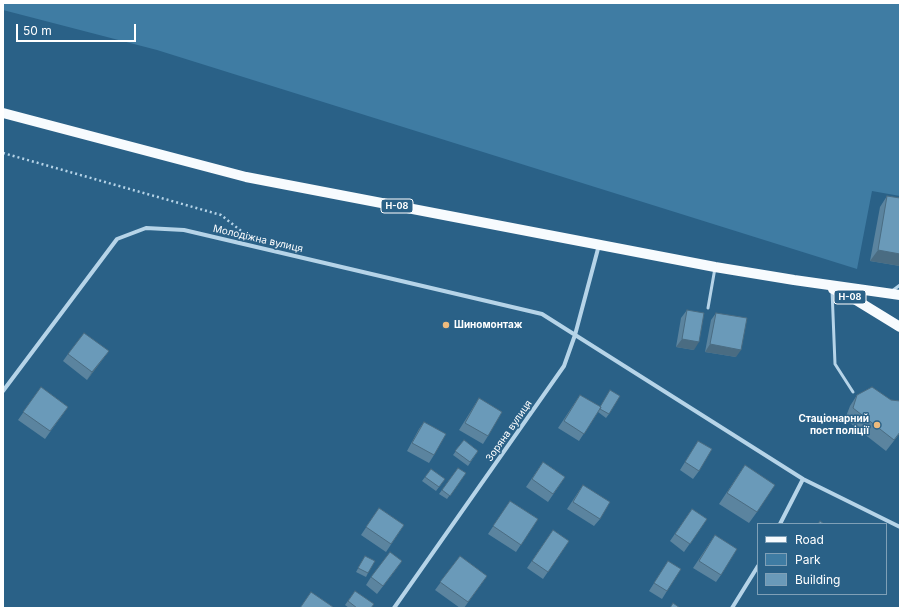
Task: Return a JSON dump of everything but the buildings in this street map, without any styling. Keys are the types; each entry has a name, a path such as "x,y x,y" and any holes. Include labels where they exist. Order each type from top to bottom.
{"main road":[{"name":"Н-08","path":"3,113 246,177 715,267 900,295"},
{"name":"Н-08","path":"794,280 832,289 856,300 900,327"}],"street":[{"name":"Молодіжна вулиця","path":"3,391 117,239 146,228 184,230 542,314 803,479 900,527"},
{"name":"Зоряна вулиця","path":"394,608 564,366 575,335 599,245"},
{"path":"781,523 803,479"},
{"path":"732,608 757,568"}],"lane":[{"path":"708,308 715,267"},
{"path":"889,293 900,285"},
{"path":"832,289 835,364 853,392"}],"path":[{"path":"3,153 221,215 250,237"}],"green space":[{"path":"3,3 900,3 900,196 872,191 857,269 157,50 3,10"}],"place":[{"name":"Шиномонтаж","path":"446,325"},
{"name":"Стаціонарний пост поліції","path":"877,425"}]}
